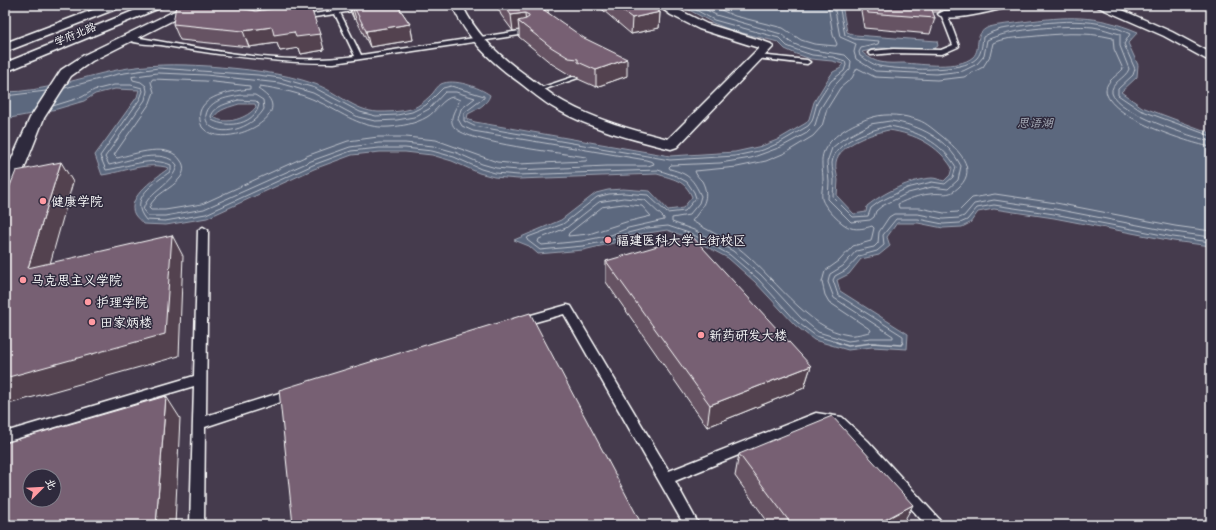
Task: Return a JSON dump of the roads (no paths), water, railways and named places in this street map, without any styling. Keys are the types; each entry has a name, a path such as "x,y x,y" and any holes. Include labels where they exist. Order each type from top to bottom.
{"main road":[{"path":"5,48 117,5"},
{"name":"学府北路","path":"5,56 132,5"},
{"name":"学府北路","path":"5,62 145,5"},
{"path":"5,68 158,5"}],"street":[{"path":"5,194 37,118 66,73 88,58 195,5"},
{"path":"457,5 461,16 477,40 493,57 547,97 583,117 623,132 671,144 767,47 758,42 716,32 703,27 662,5"},
{"path":"944,14 969,13 1005,5"},
{"path":"1102,5 1168,34 1211,58"}],"lane":[{"path":"291,18 337,12 359,7 386,5"},
{"path":"337,12 359,57"},
{"path":"871,53 893,51 942,52 956,46 944,14"},
{"path":"128,38 231,54 311,62 334,61 526,32"},
{"path":"758,56 807,62"},
{"path":"537,90 575,78"},
{"path":"197,525 203,230"},
{"path":"512,325 567,309 692,525"},
{"path":"5,437 200,379"},
{"path":"200,423 305,390"},
{"path":"666,478 816,418 837,421 863,445 935,525"}],"water":[{"name":"思语湖","path":"680,5 842,5 847,32 855,35 937,41 938,46 932,50 879,48 862,52 875,61 883,63 930,65 958,64 973,57 977,50 981,33 989,27 1053,18 1095,19 1123,26 1138,32 1128,43 1138,65 1137,77 1121,92 1142,107 1211,133 1211,246 1173,241 1054,218 994,209 978,212 970,223 962,227 943,228 918,223 897,223 887,237 890,246 879,255 861,259 849,274 837,280 840,291 908,334 907,349 872,347 848,350 814,340 795,325 755,282 728,258 690,238 667,230 629,236 614,243 583,250 538,254 529,246 514,240 561,220 596,193 608,190 623,189 650,191 668,210 683,208 692,197 686,187 678,181 657,174 518,179 494,177 479,173 452,161 432,155 405,152 380,152 352,155 314,169 207,218 166,225 143,224 135,215 133,208 134,201 144,188 169,168 161,166 144,166 102,175 95,155 137,97 139,90 115,89 95,94 84,101 57,109 5,119 5,92 34,90 129,68 174,65 235,68 289,77 323,87 353,105 369,111 378,112 411,109 423,102 441,84 446,82 466,84 480,89 490,95 484,104 468,114 467,119 475,122 670,156 735,152 762,146 777,140 806,123 809,119 814,102 828,79 833,72 841,68 843,64 832,61 811,59 785,49 778,42 731,30 713,23","holes":["239,104 255,104 256,107 248,114 236,120 224,121 214,117 222,110","889,130 908,134 933,147 952,168 950,175 944,181 932,178 906,184 874,201 867,206 866,212 854,214 837,196 838,180 836,162 843,150 858,140"]}],"place":[{"name":"健康学院","path":"43,201"},
{"name":"福建医科大学上街校区","path":"608,240"},
{"name":"马克思主义学院","path":"23,280"},
{"name":"护理学院","path":"88,302"},
{"name":"田家炳楼","path":"92,322"},
{"name":"新药研发大楼","path":"701,335"}]}
